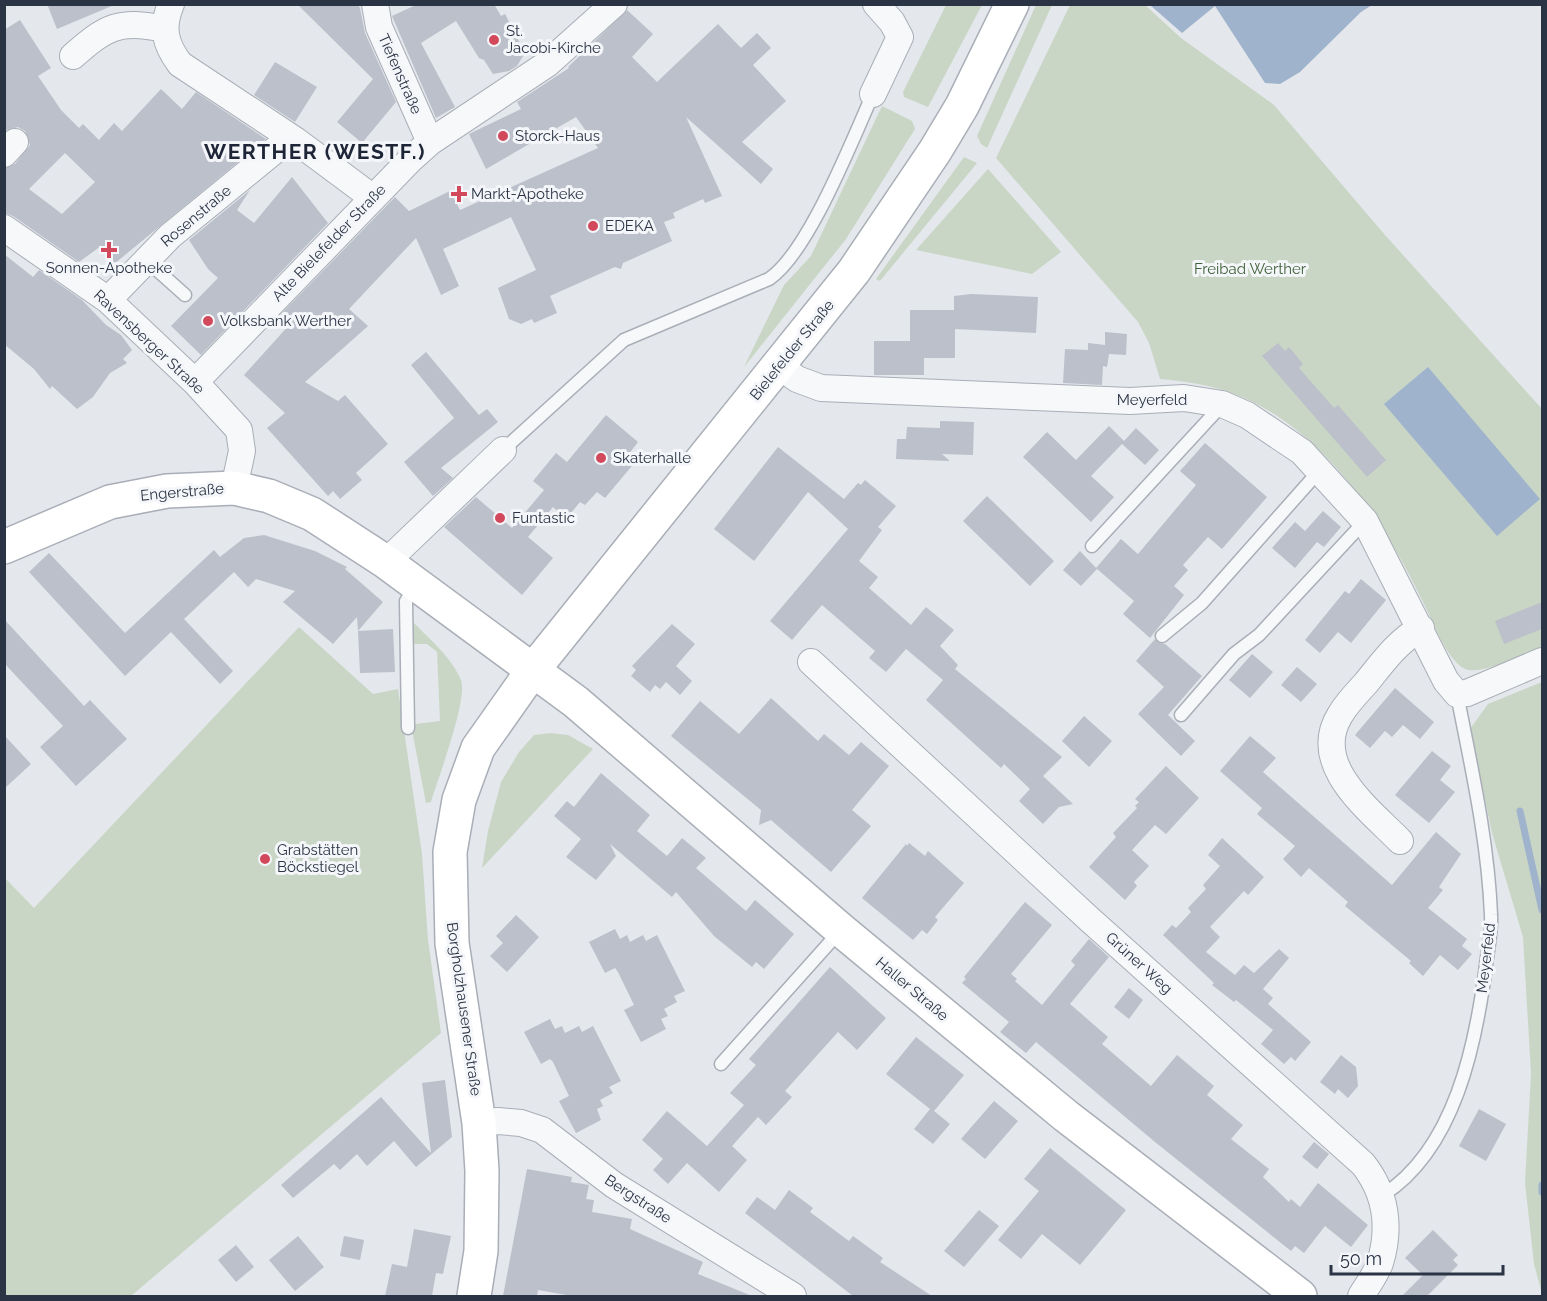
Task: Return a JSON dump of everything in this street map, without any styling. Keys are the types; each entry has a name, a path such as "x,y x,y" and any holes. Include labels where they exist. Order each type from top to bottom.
{"main road":[{"name":"Bielefelder Straße","path":"533,670 854,271 935,151 962,106 1012,4"},
{"name":"Engerstraße","path":"4,548 110,502 167,491 234,488 269,496 312,514 386,562 533,670"},
{"name":"Haller Straße","path":"533,670 576,702 841,930 1066,1116 1300,1296"},
{"name":"Borgholzhausener Straße","path":"474,1296 483,1205 479,1124 452,943 450,852 459,800 478,748 533,670"}],"street":[{"path":"171,4 164,29 169,49 180,64 290,138 373,198"},
{"name":"Tiefenstraße","path":"375,4 383,37 430,142"},
{"name":"Alte Bielefelder Straße","path":"195,382 430,142 547,64 614,4"},
{"path":"873,94 900,37 892,22 876,4"},
{"path":"73,56 96,35 117,26 142,24 164,29"},
{"name":"Rosenstraße","path":"108,300 170,236 290,138"},
{"name":"Ravensberger Straße","path":"4,228 108,300 195,382 239,430 242,451 234,488"},
{"name":"Meyerfeld","path":"779,366 796,379 821,388 1130,401 1184,398 1222,404 1247,415 1284,437 1321,469 1365,520 1446,681 1457,694"},
{"path":"386,562 503,450"},
{"path":"1400,841 1346,786 1337,768 1333,734 1339,716 1350,702 1404,638 1421,628"},
{"name":"Grüner Weg","path":"811,662 1088,918 1363,1164 1376,1180 1383,1195 1385,1211 1380,1264 1361,1296"},
{"path":"1457,694 1467,693 1542,662"},
{"name":"Bergstraße","path":"479,1124 498,1121 520,1123 542,1130 614,1185 793,1296"}],"lane":[{"path":"503,450 609,353 634,335 769,279 781,269 819,210 873,94"},
{"path":"147,261 184,295"},
{"path":"1092,546 1222,404"},
{"path":"1162,636 1202,603 1321,469"},
{"path":"1181,715 1234,654 1259,635 1365,520"},
{"path":"408,728 406,601 416,585"},
{"name":"Meyerfeld","path":"1383,1195 1406,1177 1425,1155 1444,1122 1461,1081 1480,1011 1492,917 1484,838 1457,694"},
{"path":"721,1065 841,930"}],"green space":[{"path":"946,5 982,5 928,107 904,97 903,92"},
{"path":"1036,5 1052,5 987,148 981,144 977,136"},
{"name":"Freibad Werther","path":"1070,5 1145,5 1181,38 1274,105 1385,235 1542,409 1542,647 1492,667 1472,670 1465,669 1458,664 1440,638 1406,568 1387,536 1342,475 1316,447 1288,423 1257,404 1223,390 1160,379 1149,343 1138,322 996,158"},
{"path":"882,106 912,121 915,129 846,239 744,367 784,285 811,256"},
{"path":"964,157 977,163 880,281 876,279"},
{"path":"988,169 1061,252 1032,274 916,250"},
{"path":"410,619 457,671 462,690 456,721 431,802 426,803 412,730 416,724 440,721 437,652 427,644 413,644"},
{"path":"299,627 373,694 398,689 422,854 428,940 441,1033 131,1296 5,1296 4,877 34,908"},
{"path":"1542,682 1542,1294 1534,1264 1525,1183 1531,1073 1523,937 1492,833 1470,729 1488,704"},
{"path":"550,733 568,735 593,749 482,868 488,831 501,782 519,752 534,735"}],"water":[{"path":"1150,5 1372,5 1361,12 1300,72 1280,84 1265,83 1215,6 1182,33"},
{"path":"1428,367 1540,499 1497,536 1384,404"}],"building":[{"path":"47,4 114,4 114,5 57,29"},
{"path":"297,4 357,4 360,8 365,33 396,102 362,143 337,122 373,79"},
{"path":"418,4 494,4 501,16 505,14 525,53 517,66 509,71 493,74 484,60 479,58 456,21 421,43 455,107 436,118 392,16"},
{"path":"627,10 653,34 632,57 657,82 718,24 741,48 757,33 771,48 753,65 786,101 742,142 773,169 761,184 686,117 722,196 705,203 703,199 673,213 675,218 664,222 672,241 623,263 621,269 615,267 550,296 557,313 534,323 532,319 521,324 509,319 498,288 536,270 511,217 443,249 459,286 441,295 416,238 349,309 368,326 305,382 338,401 345,395 388,444 356,473 362,480 340,499 333,491 328,496 267,428 285,413 244,375 290,324 281,314 395,197 409,211 450,191 460,210 598,148 576,117 486,169 469,134 521,109 517,102 569,68"},
{"path":"20,20 51,68 38,76 61,110 79,128 83,124 99,140 114,123 122,131 161,89 182,109 196,92 266,139 114,264 101,246 79,262 13,216 4,213 4,169 15,164 30,145 25,131 18,127 4,131 4,30","holes":["65,153 95,182 62,214 29,189"]},
{"path":"275,62 317,87 295,122 254,95"},
{"path":"292,177 328,223 201,355 171,326 218,278 208,269 189,240 250,190 237,210 254,223"},
{"path":"4,254 33,277 39,270 82,300 106,325 121,335 132,350 123,359 127,363 110,373 93,397 77,409 52,386 50,389 34,369 4,344"},
{"path":"971,294 1038,297 1036,333 955,329 955,358 924,358 924,375 874,375 874,341 910,341 910,310 954,310 954,296"},
{"path":"1105,332 1127,334 1126,355 1109,354 1107,367 1103,366 1102,385 1063,383 1065,349 1088,350 1088,343 1105,345"},
{"path":"1278,343 1285,351 1289,347 1303,364 1299,368 1334,408 1338,405 1386,460 1367,477 1262,356"},
{"path":"426,352 479,415 487,409 498,422 441,468 453,478 433,496 404,462 454,418 411,365"},
{"path":"606,415 638,442 628,455 636,461 605,498 597,492 585,505 580,502 566,519 553,507 528,537 553,558 522,595 444,527 476,497 512,528 544,490 533,481 556,453 567,462"},
{"path":"940,421 974,422 973,455 942,454 950,461 896,459 897,439 906,439 907,427 940,428"},
{"path":"1109,426 1124,441 1136,428 1159,450 1145,465 1122,444 1091,476 1114,497 1091,522 1023,457 1047,432 1076,460"},
{"path":"1205,443 1267,497 1222,549 1208,537 1183,565 1188,570 1174,586 1184,595 1150,638 1123,614 1134,601 1096,568 1121,539 1138,554 1196,485 1180,471"},
{"path":"778,447 844,499 858,483 861,485 865,480 896,506 878,527 882,530 859,561 878,577 869,588 911,625 926,607 954,630 940,646 958,665 955,669 1062,757 1043,776 1073,804 1059,807 1043,824 1019,801 1030,789 1004,764 1001,768 926,700 943,680 906,649 886,672 869,658 875,651 822,605 792,640 770,621 848,529 808,492 754,561 714,529"},
{"path":"987,496 1054,561 1030,586 963,521"},
{"path":"1323,511 1341,527 1324,547 1317,542 1295,568 1272,548 1295,522 1305,531"},
{"path":"264,535 315,551 347,567 345,569 383,602 358,631 357,617 333,644 283,602 295,591 256,579 248,587 234,572 184,619 233,671 220,684 171,632 125,676 29,572 49,553 125,633 214,550 220,557 244,538"},
{"path":"1080,551 1097,569 1081,586 1063,570"},
{"path":"1361,579 1386,600 1351,643 1338,632 1320,653 1305,640 1345,591 1349,594"},
{"path":"1542,602 1542,629 1504,644 1495,621"},
{"path":"4,619 84,706 90,700 127,739 76,786 40,747 63,726 4,663"},
{"path":"672,624 695,644 676,666 692,681 680,695 666,682 660,689 655,685 650,692 631,676 636,670 632,666"},
{"path":"393,629 395,672 360,673 358,631"},
{"path":"1155,639 1165,644 1202,676 1168,715 1195,741 1181,756 1138,714 1164,687 1136,661"},
{"path":"1252,654 1273,672 1250,698 1229,680"},
{"path":"1297,667 1317,684 1301,702 1281,685"},
{"path":"1395,688 1434,722 1420,739 1403,725 1392,737 1385,731 1370,748 1355,735"},
{"path":"771,698 818,741 824,734 849,755 861,742 889,766 852,810 871,826 831,872 771,820 759,825 761,810 671,736 700,701 739,734"},
{"path":"1084,716 1112,741 1089,767 1062,741"},
{"path":"4,735 31,764 4,789"},
{"path":"1250,736 1276,758 1263,772 1392,885 1436,832 1461,854 1439,887 1443,890 1428,908 1467,939 1462,946 1472,954 1458,970 1440,955 1423,976 1409,963 1411,961 1345,906 1348,902 1309,868 1301,877 1283,859 1295,846 1257,814 1262,808 1220,771"},
{"path":"1432,751 1451,766 1440,780 1455,792 1429,823 1395,795"},
{"path":"1166,766 1199,798 1166,834 1155,825 1132,850 1149,866 1134,882 1137,886 1125,900 1089,867 1116,837 1113,833 1137,808 1135,806 1139,802 1135,799"},
{"path":"601,773 650,815 637,831 667,856 682,838 706,858 696,868 746,911 755,900 794,934 764,969 756,962 752,967 714,936 676,892 672,897 610,844 616,856 596,880 566,857 581,839 554,816 567,801 574,807"},
{"path":"1222,838 1264,877 1248,895 1244,891 1210,927 1220,937 1206,952 1235,975 1244,965 1254,973 1279,949 1289,958 1263,989 1273,998 1268,1004 1311,1042 1295,1061 1291,1057 1284,1064 1261,1044 1273,1030 1236,1000 1234,1002 1212,985 1214,983 1163,935 1172,925 1176,928 1191,912 1188,908 1206,889 1203,885 1220,866 1208,855"},
{"path":"909,843 925,856 928,851 964,883 935,917 938,920 927,934 922,930 913,940 862,898"},
{"path":"1025,902 1052,925 1011,974 1017,979 1015,981 1042,1005 1075,965 1071,961 1089,939 1109,957 1070,1004 1108,1037 1102,1044 1151,1086 1177,1055 1214,1086 1207,1095 1243,1125 1231,1139 1269,1169 1263,1177 1289,1202 1291,1199 1300,1207 1318,1183 1368,1225 1351,1247 1325,1226 1304,1253 1295,1246 1291,1251 1155,1142 1036,1042 1026,1053 1000,1032 1009,1022 962,983 966,979 964,977"},
{"path":"516,915 539,937 507,972 490,956 503,943 496,936"},
{"path":"615,929 620,939 627,935 630,942 643,935 646,941 657,935 685,991 674,996 677,1002 664,1009 668,1016 661,1019 666,1029 641,1042 624,1010 634,1005 618,972 615,968 605,973 589,942"},
{"path":"830,967 886,1018 857,1050 838,1032 785,1091 792,1097 766,1125 758,1117 732,1146 747,1160 719,1192 687,1163 668,1184 653,1170 663,1159 642,1140 667,1111 707,1146 744,1105 730,1093 756,1065 749,1059"},
{"path":"1129,988 1143,1000 1129,1019 1114,1007"},
{"path":"550,1019 555,1029 562,1026 565,1033 579,1026 582,1032 593,1026 621,1081 609,1087 613,1093 600,1100 603,1106 597,1109 601,1120 576,1133 559,1101 569,1096 553,1062 550,1059 541,1064 524,1032"},
{"path":"916,1037 964,1075 934,1111 950,1124 933,1144 914,1129 930,1109 886,1074"},
{"path":"1341,1055 1356,1067 1358,1086 1348,1098 1338,1089 1335,1094 1320,1082"},
{"path":"445,1080 452,1137 416,1167 394,1141 367,1166 357,1154 340,1170 334,1164 293,1198 281,1185 381,1097 431,1153 422,1083"},
{"path":"994,1101 1018,1121 985,1159 961,1139"},
{"path":"1479,1109 1506,1124 1486,1161 1459,1146"},
{"path":"1314,1142 1329,1154 1317,1169 1302,1157"},
{"path":"1050,1148 1126,1210 1080,1265 1042,1234 1021,1259 998,1240 1039,1191 1024,1179"},
{"path":"527,1169 572,1177 571,1182 589,1185 586,1199 594,1200 592,1212 632,1219 630,1229 703,1262 698,1274 752,1296 572,1296 538,1290 537,1296 503,1296"},
{"path":"789,1190 813,1208 810,1212 849,1241 853,1236 883,1258 880,1262 932,1296 853,1296 745,1213 757,1197 775,1210"},
{"path":"979,1210 999,1226 964,1267 944,1251"},
{"path":"414,1229 451,1236 443,1274 436,1273 432,1296 385,1296 392,1264 407,1267"},
{"path":"1433,1230 1458,1255 1453,1260 1458,1265 1427,1296 1402,1296 1423,1275 1405,1258"},
{"path":"298,1236 324,1267 295,1291 269,1260"},
{"path":"344,1236 364,1240 360,1260 340,1256"},
{"path":"236,1245 254,1267 236,1282 218,1260"}],"waterway":[{"path":"1520,811 1542,910"},
{"path":"1542,1185 1542,1192"}],"place":[{"name":"St. Jacobi-Kirche","path":"494,40"},
{"name":"Storck-Haus","path":"503,136"},
{"name":"Markt-Apotheke","path":"459,194"},
{"name":"EDEKA","path":"593,226"},
{"name":"Sonnen-Apotheke","path":"109,250"},
{"name":"Volksbank Werther","path":"208,321"},
{"name":"Skaterhalle","path":"601,458"},
{"name":"Funtastic","path":"500,518"},
{"name":"Grabstätten Böckstiegel","path":"265,859"}],"district":[{"name":"WERTHER (WESTF.)","path":"315,151"}]}
